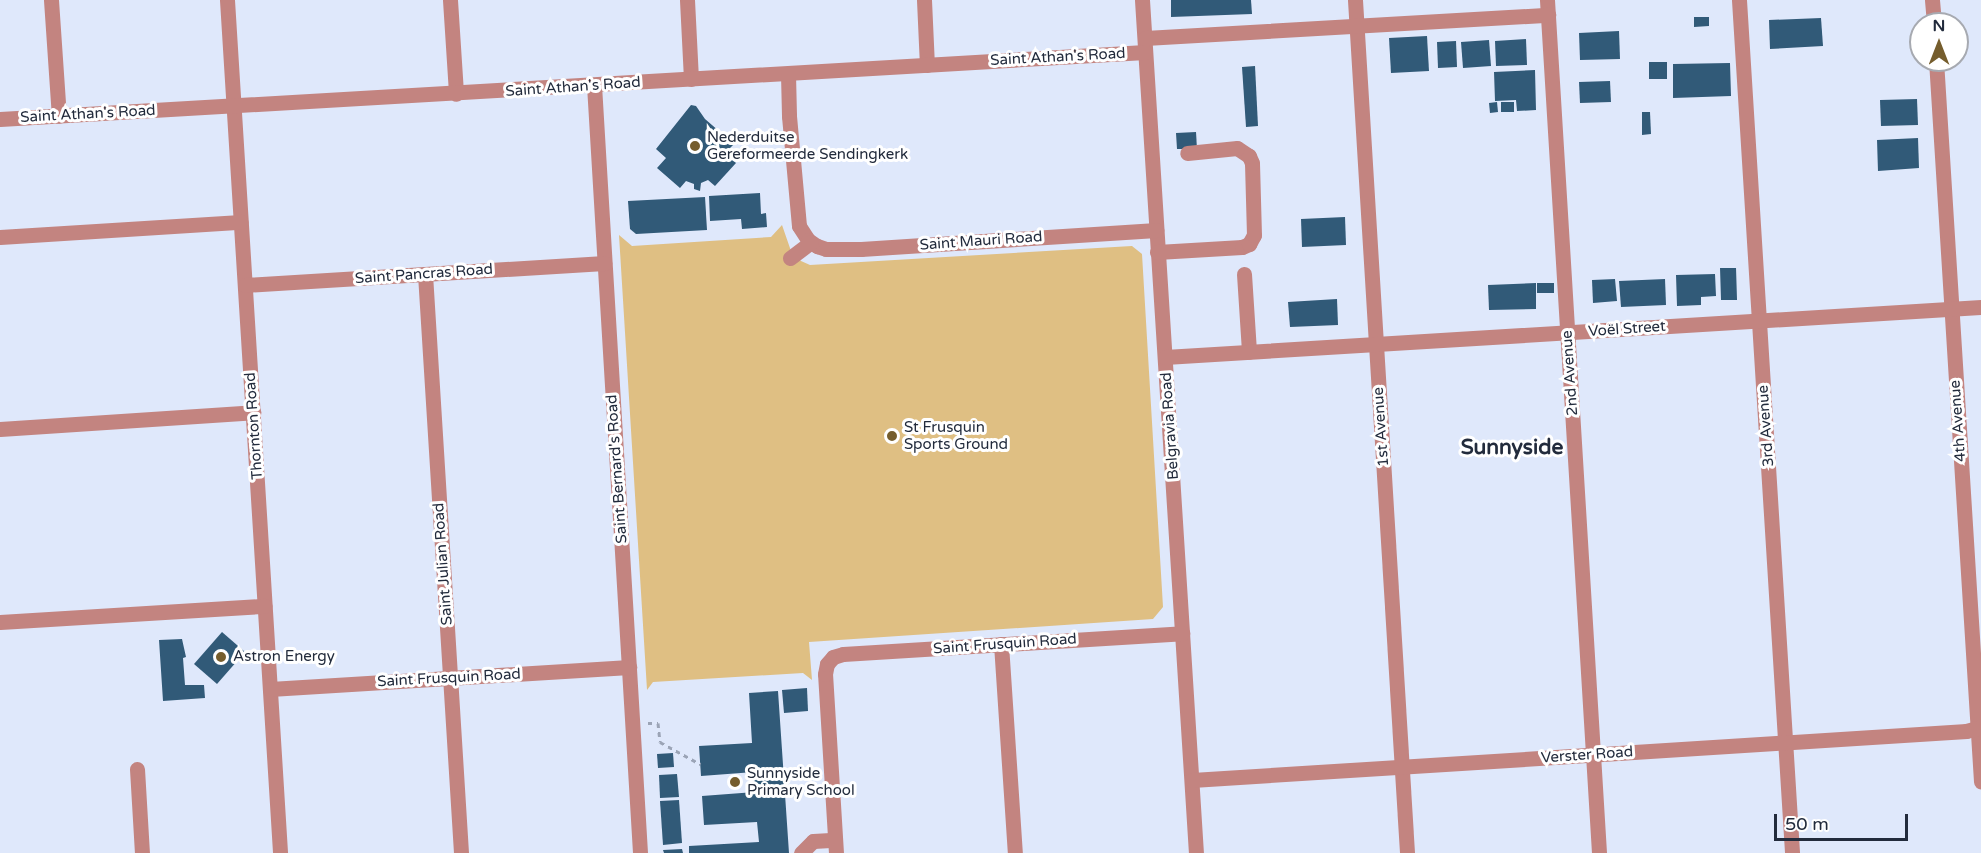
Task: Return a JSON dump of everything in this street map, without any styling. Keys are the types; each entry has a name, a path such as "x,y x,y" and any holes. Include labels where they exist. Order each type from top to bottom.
{"street":[{"path":"51,0 59,116"},
{"name":"Thornton Road","path":"227,0 280,853"},
{"path":"450,0 456,94"},
{"path":"687,0 691,80"},
{"path":"924,0 927,65"},
{"name":"Belgravia Road","path":"1142,0 1196,853"},
{"name":"1st Avenue","path":"1355,0 1407,853"},
{"name":"3rd Avenue","path":"1739,0 1792,853"},
{"name":"Saint Athan's Road","path":"0,119 927,65 1547,7"},
{"name":"2nd Avenue","path":"1547,7 1599,853"},
{"name":"4th Avenue","path":"1937,72 1981,782"},
{"path":"788,74 799,226 809,241 790,258"},
{"name":"Saint Bernard's Road","path":"594,85 640,853"},
{"path":"1157,252 1242,247 1249,244 1254,235 1252,163 1245,151 1237,148 1186,153"},
{"path":"0,237 241,222"},
{"name":"Saint Mauri Road","path":"809,241 826,249 861,249 1156,230"},
{"name":"Saint Pancras Road","path":"245,285 604,263"},
{"name":"Saint Julian Road","path":"425,274 461,853"},
{"path":"1244,274 1249,352"},
{"name":"Voël Street","path":"1165,357 1981,307"},
{"path":"0,429 253,412"},
{"path":"0,622 265,606"},
{"name":"Saint Frusquin Road","path":"835,847 825,674 830,660 843,654 1182,633"},
{"path":"1001,644 1015,853"},
{"name":"Saint Frusquin Road","path":"270,689 629,668"},
{"name":"Verster Road","path":"1192,780 1785,743 1966,731 1979,728"},
{"path":"137,769 142,853"},
{"path":"801,853 813,841 835,847"}],"path":[{"path":"645,723 658,723 660,742 700,764"}],"shaded area":[{"name":"St Frusquin Sports Ground","path":"782,225 791,251 801,261 810,265 1132,246 1142,254 1163,607 1153,619 809,642 812,680 803,673 653,682 647,690 619,235 632,246 771,237"}],"building":[{"path":"1171,0 1251,0 1252,14 1171,17"},
{"path":"1694,17 1709,17 1709,26 1694,27"},
{"path":"1821,18 1823,46 1770,49 1769,20"},
{"path":"1619,31 1620,59 1580,60 1579,33"},
{"path":"1427,36 1429,71 1391,73 1389,38"},
{"path":"1526,39 1527,65 1496,66 1495,41"},
{"path":"1489,40 1491,66 1463,68 1461,42"},
{"path":"1456,41 1457,67 1438,68 1437,42"},
{"path":"1649,62 1667,62 1667,79 1649,79"},
{"path":"1730,63 1731,96 1673,98 1673,64"},
{"path":"1255,66 1258,126 1246,127 1242,67"},
{"path":"1535,70 1536,110 1517,111 1516,100 1495,101 1494,72"},
{"path":"1610,81 1611,102 1580,103 1579,82"},
{"path":"1917,99 1918,125 1881,126 1880,100"},
{"path":"1497,102 1498,112 1490,113 1489,103"},
{"path":"1501,102 1514,102 1514,112 1501,112"},
{"name":"Nederduitse Gereformeerde Sendingkerk","path":"691,105 696,106 705,119 734,144 725,153 736,163 715,186 708,180 701,183 700,191 694,189 694,184 686,181 680,188 657,168 666,158 656,149"},
{"path":"1642,112 1650,112 1651,134 1642,135"},
{"path":"1196,132 1197,149 1177,149 1176,133"},
{"path":"1918,138 1919,168 1878,171 1877,140"},
{"path":"760,193 761,214 766,213 767,227 742,229 741,219 710,221 709,196"},
{"path":"705,197 707,230 636,234 630,229 628,201"},
{"path":"1345,217 1346,245 1302,247 1301,219"},
{"path":"1720,268 1736,268 1737,300 1721,300"},
{"path":"1715,274 1716,296 1701,297 1701,305 1677,306 1676,275"},
{"path":"1615,279 1617,301 1593,303 1592,280"},
{"path":"1665,279 1666,305 1621,307 1619,281"},
{"path":"1536,283 1536,309 1489,310 1488,285"},
{"path":"1537,283 1554,283 1554,293 1537,293"},
{"path":"1337,299 1338,325 1290,327 1288,302"},
{"path":"222,632 245,652 217,684 194,664"},
{"path":"182,639 186,657 183,658 185,685 204,685 205,698 163,701 159,640"},
{"path":"807,688 808,711 784,713 782,690"},
{"path":"778,691 789,853 689,853 689,846 759,842 757,822 704,825 702,796 755,792 754,772 701,776 699,746 752,743 749,693"},
{"path":"673,753 674,767 658,768 657,754"},
{"path":"677,774 679,797 660,798 659,775"},
{"path":"679,800 682,843 663,845 660,801"},
{"path":"682,849 683,853 664,853 663,850"}],"place":[{"name":"Nederduitse Gereformeerde Sendingkerk","path":"695,146"},
{"name":"St Frusquin Sports Ground","path":"892,436"},
{"name":"Astron Energy","path":"221,657"},
{"name":"Sunnyside Primary School","path":"735,782"}],"district":[{"name":"Sunnyside","path":"1512,448"}]}
